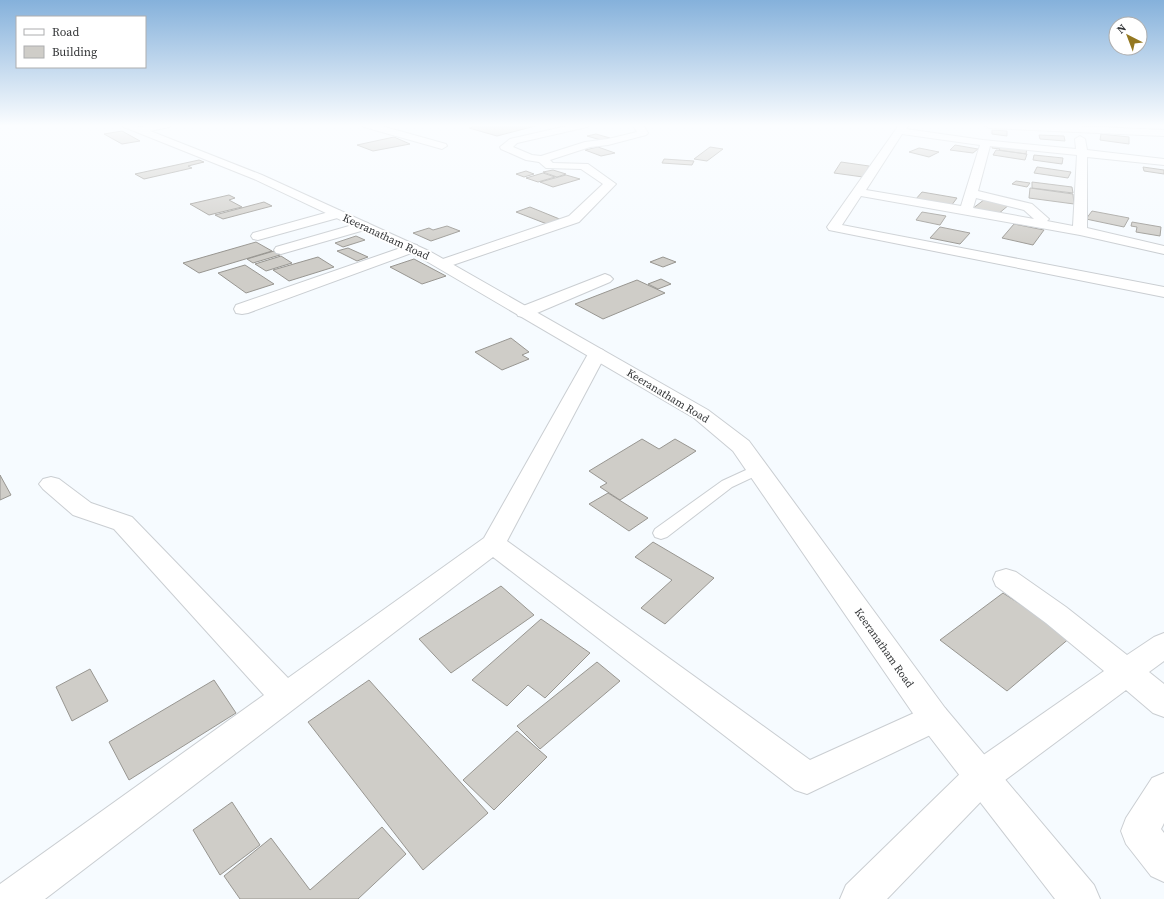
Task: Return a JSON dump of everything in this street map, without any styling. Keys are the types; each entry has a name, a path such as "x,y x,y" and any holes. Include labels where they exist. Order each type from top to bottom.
{"street":[{"name":"Keeranatham Road","path":"231,167 412,248 442,264 701,414 741,446 759,469 934,718 1080,899"},
{"path":"442,264 574,219 610,184 585,167"},
{"path":"875,167 834,227 1164,292"},
{"path":"966,211 979,167"},
{"path":"1080,231 1082,167"},
{"path":"858,192 1080,231 1164,250"},
{"path":"971,193 1028,207 1050,226"},
{"path":"258,236 336,214"},
{"path":"281,250 363,226"},
{"path":"242,309 412,248"},
{"path":"524,312 605,279"},
{"path":"13,899 493,544 597,354"},
{"path":"50,484 82,509 123,523 286,697"},
{"path":"493,544 807,778 934,718"},
{"path":"1006,579 1056,615 1164,703"},
{"path":"860,899 981,777 1164,645"},
{"path":"1164,790 1139,831 1164,863"}],"lane":[{"path":"661,533 727,484 759,469"}],"building":[{"path":"167,167 192,168 144,179 135,174"},
{"path":"838,167 868,167 863,177 834,173"},
{"path":"1037,167 1071,172 1068,178 1034,173"},
{"path":"1143,167 1164,170 1164,174 1144,171"},
{"path":"553,170 566,174 557,177 543,172"},
{"path":"526,171 534,174 524,177 516,174"},
{"path":"543,173 555,177 538,182 526,178"},
{"path":"566,175 580,179 553,187 540,182"},
{"path":"1016,181 1030,183 1027,187 1012,184"},
{"path":"1032,182 1072,187 1073,193 1032,188"},
{"path":"1030,188 1073,194 1074,204 1029,198"},
{"path":"922,192 957,198 951,206 915,200"},
{"path":"229,195 235,198 229,200 242,207 209,215 190,204"},
{"path":"985,199 1010,204 997,215 972,209"},
{"path":"264,202 272,206 223,219 215,215"},
{"path":"530,207 562,220 547,224 516,212"},
{"path":"1092,211 1129,218 1124,227 1086,219"},
{"path":"922,212 946,216 940,225 916,220"},
{"path":"1132,222 1161,227 1160,236 1136,232 1137,227 1131,226"},
{"path":"1014,224 1044,230 1033,245 1002,238"},
{"path":"447,226 460,231 431,241 413,233 429,228 433,230"},
{"path":"940,227 970,233 960,244 930,238"},
{"path":"356,236 365,240 343,247 335,243"},
{"path":"256,242 272,251 199,273 183,263"},
{"path":"348,248 368,257 357,261 337,251"},
{"path":"274,251 280,255 253,263 247,259"},
{"path":"281,256 292,263 266,271 255,264"},
{"path":"318,257 334,267 289,281 273,270"},
{"path":"663,257 676,262 663,267 650,262"},
{"path":"414,259 446,276 422,284 390,267"},
{"path":"245,265 274,284 246,293 218,273"},
{"path":"661,279 671,284 658,289 648,284"},
{"path":"637,280 665,293 603,319 575,304"},
{"path":"511,338 529,352 522,355 529,359 502,370 475,352"},
{"path":"642,439 659,449 675,439 696,451 620,500 600,487 607,483 589,471"},
{"path":"0,475 11,495 0,500"},
{"path":"608,493 648,518 629,531 589,504"},
{"path":"653,542 714,578 665,624 641,608 672,580 635,557"},
{"path":"501,586 534,615 451,673 419,639"},
{"path":"1003,593 1071,637 1007,691 940,640"},
{"path":"541,619 590,653 545,698 528,685 507,706 472,680"},
{"path":"597,662 620,681 540,749 517,726"},
{"path":"90,669 108,701 72,721 56,687"},
{"path":"214,680 236,713 129,780 109,742"},
{"path":"369,680 488,813 423,870 308,722"},
{"path":"517,731 547,757 494,810 463,780"},
{"path":"232,802 260,845 220,875 193,830"},
{"path":"382,827 406,854 358,899 240,899 224,876 271,838 310,890"}]}
